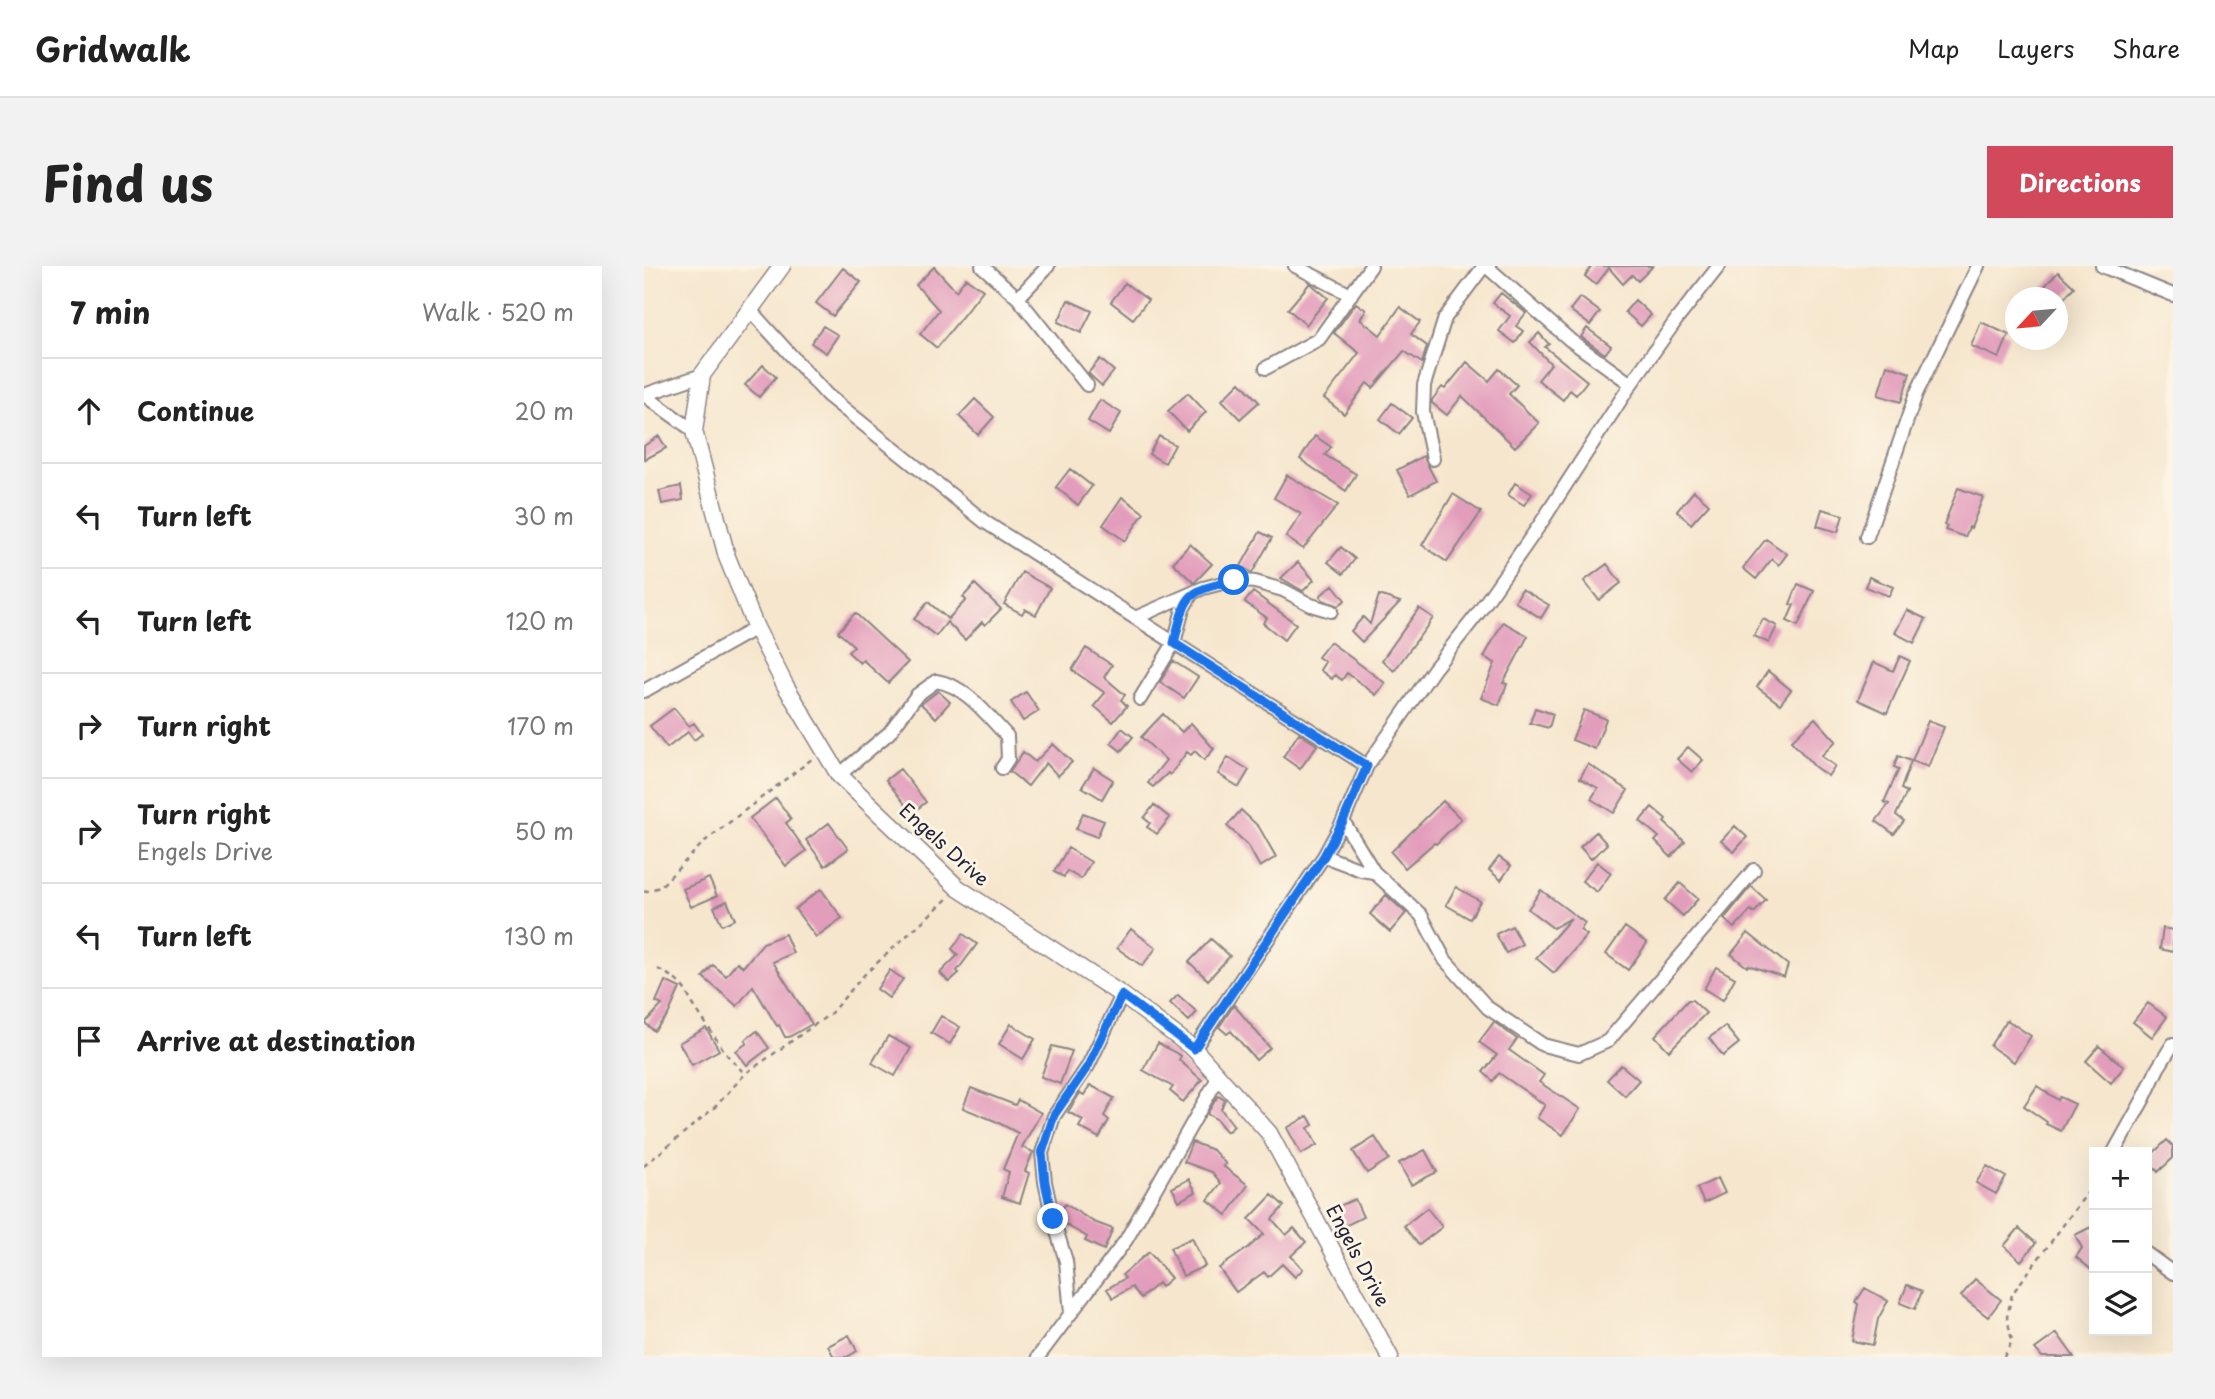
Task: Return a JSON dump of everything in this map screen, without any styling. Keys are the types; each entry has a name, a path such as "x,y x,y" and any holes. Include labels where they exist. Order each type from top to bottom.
{"street":[{"name":"Engels Drive","path":"782,266 702,375 694,431 727,557 756,628 823,750 839,775 958,888 1122,995 1194,1049 1269,1133 1390,1357"},
{"path":"982,266 1018,298 1087,385"},
{"path":"1018,298 1048,266"},
{"path":"1295,266 1350,295"},
{"path":"1266,369 1319,339 1371,266"},
{"path":"1433,459 1423,412 1424,385 1445,318 1485,266 1570,340 1631,384"},
{"path":"1194,1049 1324,856 1367,766 1533,534 1631,384 1719,266"},
{"path":"2102,266 2173,295"},
{"path":"1867,537 1916,394 1976,267"},
{"path":"750,310 827,395 974,514 1367,766"},
{"path":"694,431 644,395 702,375"},
{"path":"1135,618 1203,588 1234,580 1255,582 1283,590 1311,605 1331,611"},
{"path":"1140,699 1174,643 1183,609 1192,593"},
{"path":"644,691 756,628"},
{"path":"839,775 890,733 917,695 936,681 951,683 1007,736 1008,759 1002,768"},
{"path":"1343,821 1374,872 1421,915 1445,960 1488,1008 1543,1045 1579,1054 1608,1041 1754,870"},
{"path":"1324,856 1374,872"},
{"path":"1070,1313 1066,1261 1053,1219 1042,1153 1054,1115 1088,1066 1122,995"},
{"path":"2117,1147 2173,1044"},
{"path":"1038,1357 1126,1240 1218,1078"},
{"path":"2152,1258 2173,1273"}],"path":[{"path":"644,892 660,887 705,841 823,750"},
{"path":"644,1166 715,1107 745,1073 830,1014 865,974 958,888"},
{"path":"658,969 678,980 727,1055 745,1073"},
{"path":"2004,1357 2012,1341 2007,1317 2012,1294 2089,1191"}],"building":[{"path":"1592,266 1653,266 1638,281 1632,275 1623,284 1609,268 1596,285 1585,276"},
{"path":"934,267 956,291 966,278 983,290 937,348 920,334 939,310 916,285"},
{"path":"843,268 861,282 833,316 816,303"},
{"path":"2058,272 2074,287 2068,294 2068,287 2044,287"},
{"path":"1125,283 1148,300 1133,319 1111,302"},
{"path":"1310,283 1328,298 1306,325 1288,309"},
{"path":"1501,293 1526,313 1516,326 1523,331 1515,343 1499,331 1510,316 1493,303"},
{"path":"1580,297 1600,312 1590,325 1570,310"},
{"path":"1068,300 1092,311 1081,333 1058,322"},
{"path":"1635,300 1651,315 1641,326 1625,312"},
{"path":"1356,303 1366,310 1360,319 1380,335 1400,307 1420,322 1411,334 1427,346 1422,363 1404,351 1373,388 1367,383 1344,414 1324,398 1359,353 1334,333"},
{"path":"1981,322 2005,333 2005,344 1999,358 1971,346"},
{"path":"823,326 838,335 826,353 811,343"},
{"path":"1587,328 1611,346 1605,354 1581,337"},
{"path":"1539,333 1549,344 1545,347 1587,381 1576,395 1570,390 1563,400 1538,380 1551,364 1530,342"},
{"path":"1100,359 1114,371 1102,386 1088,373"},
{"path":"1467,362 1489,381 1499,369 1517,385 1509,394 1539,423 1515,447 1462,396 1447,415 1432,403 1442,387 1445,389"},
{"path":"763,365 776,377 759,397 745,385"},
{"path":"1887,365 1910,373 1901,402 1878,395"},
{"path":"1240,382 1259,402 1240,419 1222,400"},
{"path":"1188,393 1206,412 1187,431 1168,411"},
{"path":"975,399 994,417 978,435 959,416"},
{"path":"1100,400 1121,413 1109,434 1088,421"},
{"path":"1392,403 1412,418 1399,434 1380,419"},
{"path":"659,436 666,448 644,460 644,446"},
{"path":"1159,436 1175,445 1165,463 1149,454"},
{"path":"1315,436 1331,447 1325,455 1356,474 1346,491 1300,459"},
{"path":"1423,456 1436,481 1410,495 1397,470"},
{"path":"1070,469 1092,486 1078,505 1056,487"},
{"path":"1287,475 1338,505 1303,549 1286,537 1301,514 1274,498"},
{"path":"1515,483 1532,494 1524,505 1508,495"},
{"path":"681,486 683,500 662,504 659,491"},
{"path":"1958,488 1983,497 1965,537 1945,530 1947,526 1944,525"},
{"path":"1694,491 1709,504 1691,524 1677,511"},
{"path":"1453,494 1481,512 1447,562 1422,545"},
{"path":"1122,497 1144,513 1125,541 1103,525"},
{"path":"1822,509 1843,515 1838,532 1817,526"},
{"path":"1260,532 1272,538 1252,573 1241,566"},
{"path":"1766,539 1787,554 1779,565 1772,559 1756,579 1743,568"},
{"path":"1190,544 1212,564 1194,583 1173,563"},
{"path":"1341,547 1355,559 1343,574 1328,562"},
{"path":"1298,562 1314,580 1303,591 1281,578"},
{"path":"1607,564 1621,583 1599,600 1584,581"},
{"path":"1022,572 1050,588 1036,615 1025,609 1022,614 1004,604"},
{"path":"1869,577 1893,587 1889,596 1865,587"},
{"path":"975,584 1001,609 985,625 982,622 965,640 947,622 936,636 914,619 928,602 948,619 966,600 963,597"},
{"path":"1798,584 1814,591 1798,626 1787,621 1794,605 1790,604"},
{"path":"1333,585 1345,600 1338,606 1320,596"},
{"path":"1522,589 1549,605 1541,618 1515,602"},
{"path":"1253,592 1296,624 1284,640 1263,623 1267,618 1245,602"},
{"path":"1379,595 1400,602 1362,642 1351,631 1363,617 1370,624"},
{"path":"1419,608 1433,618 1394,671 1382,660"},
{"path":"1907,610 1926,619 1914,643 1895,633"},
{"path":"855,613 908,662 888,683 863,660 860,663 848,652 854,646 838,632"},
{"path":"1763,619 1777,626 1769,643 1754,636"},
{"path":"1503,622 1528,636 1503,683 1507,684 1499,705 1481,698 1495,663 1484,657"},
{"path":"1330,642 1385,683 1376,695 1347,673 1342,680 1335,675 1332,679 1320,670 1325,662 1318,657"},
{"path":"1086,648 1112,665 1104,677 1125,695 1121,700 1127,706 1113,722 1094,706 1105,693 1072,670"},
{"path":"1900,656 1910,661 1887,713 1858,700 1874,662 1893,671"},
{"path":"1173,661 1198,677 1184,698 1160,682"},
{"path":"1768,671 1791,690 1780,704 1757,687"},
{"path":"938,691 950,702 936,718 921,704"},
{"path":"1026,692 1039,711 1023,721 1011,702"},
{"path":"674,708 689,726 694,723 702,734 694,740 688,732 667,748 650,726"},
{"path":"1535,708 1553,714 1549,728 1530,723"},
{"path":"1584,710 1606,719 1595,749 1572,740"},
{"path":"1163,714 1182,732 1191,723 1214,749 1204,760 1195,751 1191,755 1187,752 1170,775 1168,773 1153,787 1148,783 1166,760 1141,737"},
{"path":"1815,718 1836,741 1821,756 1835,766 1828,776 1815,767 1791,741"},
{"path":"1928,721 1944,727 1928,767 1912,761"},
{"path":"1122,728 1133,737 1121,751 1111,743"},
{"path":"1299,733 1317,745 1300,769 1283,757"},
{"path":"1053,744 1072,762 1058,776 1046,763 1028,786 1010,772 1023,752 1035,762"},
{"path":"1688,747 1703,760 1692,772 1677,759"},
{"path":"1898,756 1911,761 1901,789 1907,792 1896,815 1904,821 1894,834 1876,821 1889,804 1884,802 1899,769 1894,767"},
{"path":"1228,757 1249,770 1239,787 1218,774"},
{"path":"1588,764 1628,790 1614,813 1591,799 1598,788 1580,778"},
{"path":"1094,768 1113,780 1102,799 1082,787"},
{"path":"900,769 926,802 912,813 886,780"},
{"path":"776,798 791,819 786,823 806,851 786,866 750,818"},
{"path":"1443,801 1461,819 1436,844 1405,868 1391,852"},
{"path":"1154,805 1170,818 1157,834 1147,827 1150,823 1144,818"},
{"path":"1652,807 1685,842 1671,857 1655,841 1659,837 1640,821"},
{"path":"1241,810 1259,827 1276,857 1260,867 1247,844 1227,826"},
{"path":"1083,813 1104,821 1097,837 1076,829"},
{"path":"829,823 848,849 825,866 806,840"},
{"path":"1735,826 1747,837 1734,852 1721,841"},
{"path":"1596,832 1607,844 1591,859 1580,847"},
{"path":"1068,848 1091,862 1081,879 1067,871 1064,877 1054,872"},
{"path":"1499,857 1511,866 1501,880 1489,870"},
{"path":"1597,862 1611,873 1597,892 1582,881"},
{"path":"709,878 717,896 691,907 683,889"},
{"path":"1680,883 1698,899 1683,916 1665,900"},
{"path":"1751,886 1766,900 1754,913 1751,910 1734,928 1724,919"},
{"path":"1456,887 1480,901 1470,919 1446,905"},
{"path":"821,889 842,918 816,937 795,909"},
{"path":"1541,890 1585,923 1580,930 1587,935 1554,973 1536,958 1571,918 1553,928 1528,909"},
{"path":"1386,895 1406,913 1390,932 1370,914"},
{"path":"727,901 735,919 722,925 714,907"},
{"path":"1512,926 1522,944 1506,953 1496,934"},
{"path":"1625,927 1647,943 1628,970 1606,954"},
{"path":"2163,928 2173,930 2173,952 2160,949"},
{"path":"1131,929 1156,948 1142,966 1117,948"},
{"path":"1748,933 1788,965 1784,977 1748,965 1747,967 1731,954"},
{"path":"785,934 793,953 773,962 812,1024 789,1037 785,1037 779,1025 777,1026 753,986 737,1006 703,977 713,965 726,976 737,962 743,967 763,943"},
{"path":"963,934 977,944 957,971 959,973 949,982 940,973 958,955 952,949"},
{"path":"1211,939 1230,956 1208,980 1189,962"},
{"path":"1716,967 1735,978 1723,1000 1704,989"},
{"path":"890,970 903,979 889,998 877,989"},
{"path":"665,981 680,988 668,1015 654,1031 645,1023 662,1005 656,1002"},
{"path":"1178,995 1197,1012 1189,1021 1170,1003"},
{"path":"1688,1000 1692,1000 1706,1013 1669,1051 1655,1036"},
{"path":"2148,1003 2167,1017 2152,1037 2133,1022"},
{"path":"1234,1005 1270,1048 1256,1060 1231,1031 1227,1034 1219,1027"},
{"path":"941,1016 960,1027 950,1044 931,1033"},
{"path":"2007,1020 2031,1036 2014,1062 1990,1046"},
{"path":"1494,1022 1517,1039 1509,1050 1544,1075 1539,1082 1580,1109 1563,1135 1537,1118 1545,1105 1499,1073 1493,1081 1483,1072 1497,1055 1479,1042"},
{"path":"1011,1024 1035,1039 1023,1059 999,1044"},
{"path":"1725,1026 1739,1043 1723,1056 1709,1038"},
{"path":"706,1028 719,1050 692,1065 679,1043"},
{"path":"757,1031 769,1048 747,1065 736,1051"},
{"path":"888,1036 911,1048 895,1076 872,1063"},
{"path":"1158,1043 1181,1056 1179,1060 1202,1080 1183,1102 1170,1091 1173,1087 1143,1070"},
{"path":"1052,1046 1072,1051 1060,1084 1041,1077"},
{"path":"2099,1046 2124,1067 2111,1083 2086,1061"},
{"path":"1621,1065 1639,1080 1625,1096 1607,1080"},
{"path":"1090,1085 1114,1098 1104,1116 1109,1120 1099,1138 1079,1127 1083,1120 1068,1112 1080,1093 1084,1095"},
{"path":"2037,1086 2058,1100 2060,1097 2075,1104 2061,1131 2046,1124 2047,1122 2024,1106"},
{"path":"971,1088 1015,1105 1018,1100 1041,1113 1022,1147 1033,1152 1025,1171 1029,1173 1020,1203 1002,1197 1009,1172 1003,1169 1018,1133 963,1108"},
{"path":"1218,1096 1225,1100 1221,1109 1234,1126 1227,1132 1216,1119 1207,1114"},
{"path":"1308,1116 1313,1125 1308,1128 1317,1145 1301,1154 1287,1128"},
{"path":"1375,1137 1389,1159 1367,1173 1353,1151"},
{"path":"2167,1140 2173,1146 2173,1158 2158,1172 2152,1165 2152,1154"},
{"path":"1192,1142 1213,1150 1226,1164 1223,1166 1248,1185 1227,1215 1208,1200 1221,1183 1212,1172 1184,1162"},
{"path":"1425,1150 1437,1172 1411,1185 1399,1163"},
{"path":"1987,1166 2006,1177 1996,1194 1976,1183"},
{"path":"1718,1178 1725,1193 1704,1203 1697,1188"},
{"path":"1189,1179 1196,1192 1179,1201 1172,1188"},
{"path":"1272,1195 1284,1206 1272,1219 1286,1235 1294,1228 1306,1242 1291,1256 1303,1269 1295,1277 1282,1264 1268,1277 1264,1272 1236,1292 1219,1268 1264,1234 1249,1219"},
{"path":"1355,1199 1363,1217 1345,1226 1337,1207"},
{"path":"1065,1204 1094,1222 1113,1229 1104,1250 1085,1241 1087,1237 1063,1223 1060,1211"},
{"path":"1427,1208 1442,1227 1419,1245 1404,1226"},
{"path":"2019,1228 2036,1243 2021,1261 2004,1246"},
{"path":"2089,1228 2089,1268 2076,1257 2082,1248 2075,1235"},
{"path":"1192,1238 1205,1266 1183,1276 1170,1248"},
{"path":"1149,1252 1171,1278 1161,1287 1158,1283 1141,1298 1132,1287 1113,1298 1107,1289 1125,1278 1122,1275"},
{"path":"1975,1279 2001,1300 1988,1317 1961,1296"},
{"path":"1907,1285 1922,1291 1915,1309 1900,1303"},
{"path":"1865,1288 1888,1301 1878,1319 1873,1345 1852,1341 1859,1304 1856,1302"},
{"path":"2057,1333 2074,1357 2042,1357 2035,1349"},
{"path":"849,1335 857,1351 847,1357 834,1357 828,1346"}],"route":[{"path":"1053,1219 1042,1153 1054,1115 1088,1066 1122,995 1194,1049 1324,856 1367,766 1174,643 1183,609 1192,593 1234,580"}]}
